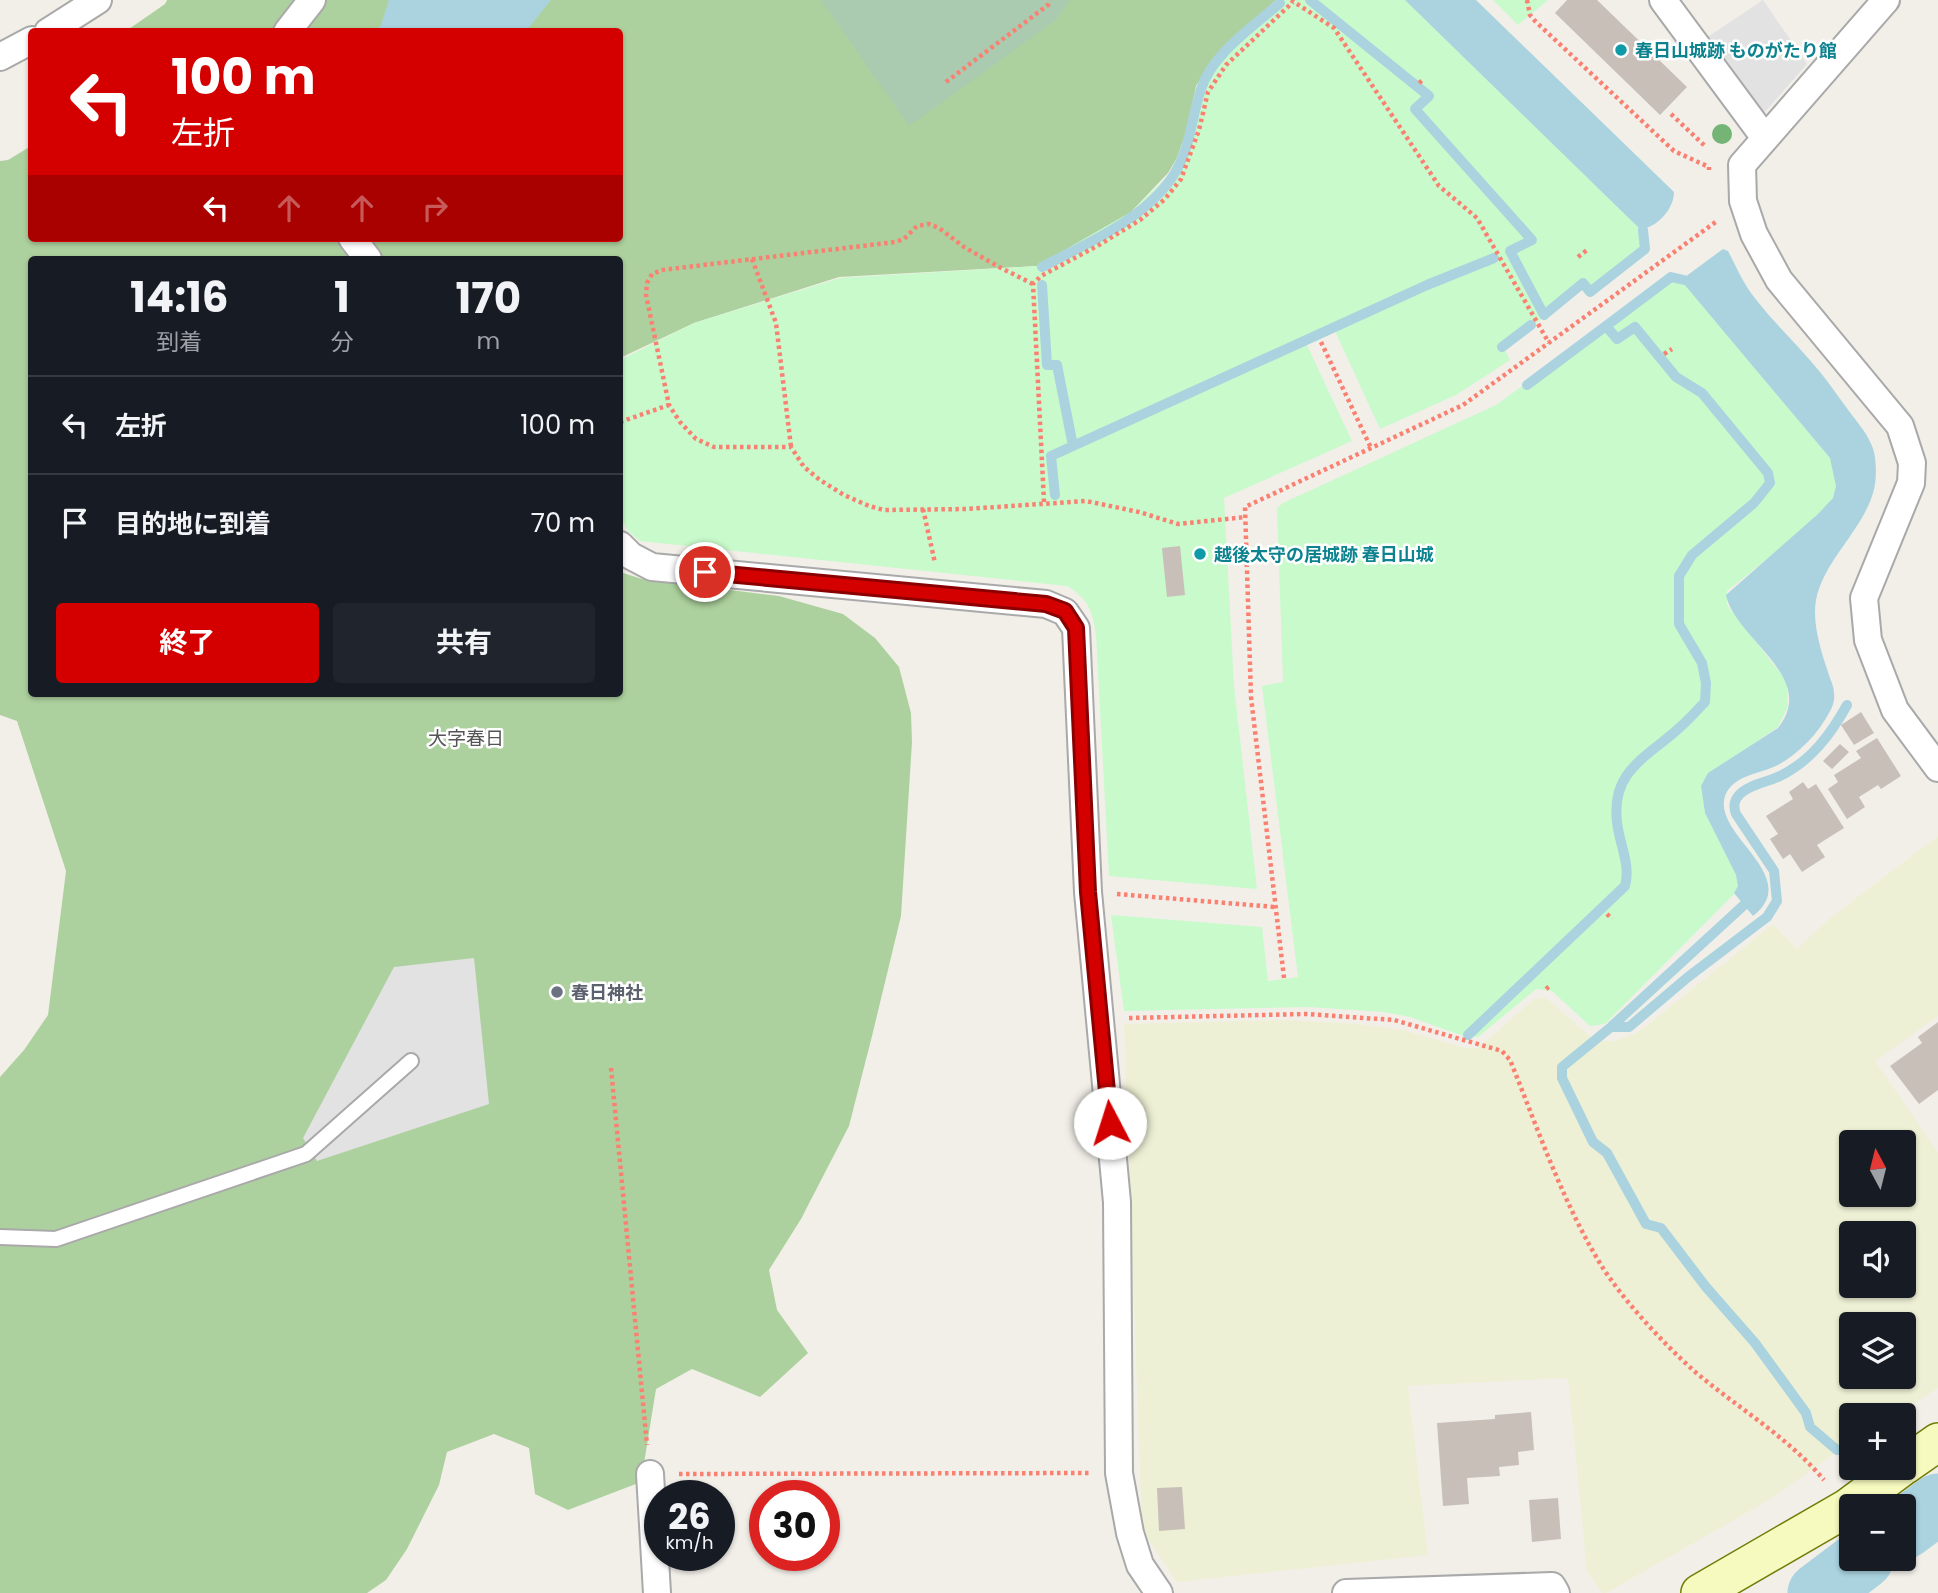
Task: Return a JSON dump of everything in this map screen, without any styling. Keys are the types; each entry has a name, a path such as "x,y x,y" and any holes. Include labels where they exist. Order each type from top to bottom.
{"main road":[{"path":"1916,1458 1938,1442"},
{"path":"1865,1494 1885,1480"},
{"path":"1700,1593 1839,1512"}],"street":[{"path":"54,28 97,0"},
{"path":"290,28 312,0"},
{"path":"1663,0 1765,138"},
{"path":"1885,0 1742,165 1743,201 1755,234 1779,280 1899,426 1912,463 1911,483 1864,598 1868,640 1895,710 1938,768"},
{"path":"0,57 28,42"},
{"path":"355,242 366,256"},
{"path":"623,548 631,556 652,567 1046,604 1065,611 1076,628 1088,892 1117,1202 1119,1473 1130,1533 1140,1564 1159,1593"},
{"path":"650,1474 657,1593"},
{"path":"1346,1593 1552,1586 1556,1593"}],"lane":[{"path":"0,1237 56,1239 306,1154 411,1061"}],"path":[{"path":"946,82 1048,5 1050,0"},
{"path":"1527,0 1530,15 1535,21 1674,151 1709,167 1710,178"},
{"path":"1044,502 1033,284 1041,276 1099,246 1140,220 1165,199 1185,170 1199,130 1208,92 1240,49 1292,1 1334,28 1439,186 1477,218 1549,342"},
{"path":"1671,114 1705,146"},
{"path":"1284,978 1251,698 1245,507 1463,405 1743,201"},
{"path":"1713,212 1714,223"},
{"path":"791,447 714,447 696,439 680,422 669,405 646,295 646,283 652,274 662,270 895,242 904,239 917,226 929,224 939,228 964,247 1033,284"},
{"path":"1578,257 1587,250"},
{"path":"752,259 776,323 791,447 804,467 844,495 884,510 1086,501 1178,524 1246,517"},
{"path":"1321,342 1371,448"},
{"path":"1664,354 1672,349"},
{"path":"623,421 669,405"},
{"path":"923,509 942,594"},
{"path":"1088,892 1275,907"},
{"path":"1607,914 1612,919"},
{"path":"1100,1018 1306,1014 1394,1020 1503,1051 1510,1060 1565,1198 1602,1267 1646,1323 1683,1360 1810,1464 1839,1498"},
{"path":"611,1068 650,1474 1119,1473"}],"green space":[{"path":"167,0 1276,0 1224,46 1207,68 1196,86 1186,132 1177,158 1168,173 1130,213 1037,266 839,277 694,323 623,357 623,256 28,256 28,697 623,697 623,573 642,579 779,596 843,614 875,638 899,667 911,713 912,742 901,916 872,1036 849,1126 801,1219 769,1270 777,1310 808,1353 760,1397 692,1369 656,1389 641,1482 568,1510 535,1494 529,1448 494,1434 447,1452 439,1485 407,1549 386,1580 367,1593 0,1593 0,1077 24,1050 48,1015 66,871 17,721 0,715 0,161 8,160 28,148 28,242 623,242 623,28 130,28"},
{"path":"821,0 1070,0 1056,20 909,126"},
{"path":"1277,0 1407,0 1640,229 1642,247 1586,292 1582,288 1504,348 1510,360 1456,395 1380,429 1335,331 1306,343 1352,441 1224,498 1234,686 1257,889 1109,876 1096,635 1085,601 1067,586 640,541 628,531 623,521 623,358 694,323 840,278 1037,266 1131,212 1169,175 1188,133 1198,87 1225,47"},
{"path":"1493,0 1548,0 1518,25"},
{"path":"1670,279 1685,284 1830,458 1835,476 1834,495 1828,504 1785,544 1727,591 1727,604 1730,609 1787,682 1788,706 1778,727 1709,774 1701,786 1705,813 1739,884 1735,893 1605,1024 1590,1026 1552,991 1536,989 1478,1037 1461,1035 1410,1017 1384,1012 1309,1007 1124,1011 1111,915 1262,927 1268,981 1298,977 1262,686 1283,682 1277,508 1496,405"},
{"path":"1938,836 1938,1016 1875,1061 1938,1152 1938,1388 1916,1403 1839,1403 1839,1450 1769,1500 1602,1593 1587,1572 1568,1378 1408,1386 1428,1555 1177,1582 1142,1530 1124,1024 1287,1020 1358,1024 1403,1030 1465,1048 1478,1048 1534,999 1546,998 1596,1041 1613,1041 1636,1034 1773,924 1797,949 1830,918"}],"shaded area":[{"path":"1763,0 1807,64 1763,114 1706,38"},
{"path":"474,958 489,1104 317,1161 303,1138 394,967"}],"water":[{"path":"389,0 551,0 528,28 378,28"},
{"path":"1405,0 1476,0 1674,192 1668,211 1652,225 1640,229"},
{"path":"1723,249 1728,251 1754,297 1820,372 1862,428 1874,451 1876,469 1868,507 1827,572 1816,600 1818,637 1834,690 1832,708 1813,736 1793,755 1778,765 1741,779 1725,796 1725,811 1731,826 1763,871 1768,886 1766,901 1753,916 1734,893 1738,886 1736,875 1705,813 1701,786 1708,773 1778,728 1788,709 1788,692 1782,675 1732,611 1726,595 1818,514 1833,498 1836,486 1830,458 1684,284 1685,277"}],"building":[{"name":"春日山城跡 ものがたり館","path":"1567,0 1597,0 1687,87 1660,115 1555,13"},
{"path":"1180,546 1185,595 1167,597 1162,548"},
{"path":"1861,712 1874,733 1854,745 1841,725"},
{"path":"1877,738 1901,776 1881,789 1878,785 1859,797 1865,807 1847,819 1828,789 1838,782 1834,775 1861,758 1856,751"},
{"path":"1840,744 1849,752 1832,769 1823,761"},
{"path":"1803,782 1808,789 1816,784 1844,828 1817,845 1825,857 1802,872 1790,854 1783,859 1770,839 1778,834 1766,816 1793,799 1789,792"},
{"path":"1938,1022 1938,1090 1919,1104 1890,1066 1922,1043 1918,1037"},
{"path":"1531,1412 1534,1450 1518,1452 1519,1465 1499,1467 1500,1476 1467,1478 1469,1504 1443,1506 1437,1423 1495,1419 1495,1415"},
{"path":"1182,1487 1185,1529 1159,1531 1157,1488"},
{"path":"1558,1498 1561,1539 1532,1542 1529,1500"}],"waterway":[{"path":"1310,0 1429,96 1415,109 1532,240 1510,251 1544,315 1583,283 1590,292 1645,249 1643,230"},
{"path":"1042,267 1114,229 1161,192 1184,155 1201,89 1214,64 1234,42 1280,3"},
{"path":"1055,495 1051,456 1427,285 1494,258"},
{"path":"1468,1035 1625,886 1626,862 1617,822 1617,805 1625,778 1633,767 1682,726 1705,702 1706,683 1702,663 1679,624 1679,576 1692,555 1754,503 1770,483 1768,473 1702,393 1676,377 1635,327 1617,339 1606,326 1671,277 1684,280"},
{"path":"1042,285 1047,365 1057,365 1073,446"},
{"path":"1502,347 1531,325"},
{"path":"1527,385 1606,326"},
{"path":"1611,1027 1629,1027 1688,977 1767,917 1777,901 1774,871 1736,814 1735,801 1749,788 1780,776 1811,755 1847,705"},
{"path":"1744,905 1611,1027 1562,1067 1562,1078 1593,1142 1607,1153 1646,1224 1661,1228 1706,1287 1755,1343 1806,1413 1810,1427 1837,1450"},
{"path":"1916,1520 1938,1504"},
{"path":"1818,1593 1847,1571"}],"place":[{"name":"春日山城跡 ものがたり館","path":"1621,50"},
{"name":"越後太守の居城跡 春日山城","path":"1200,554"},
{"name":"春日神社","path":"557,992"}],"district":[{"name":"大字春日","path":"466,738"}],"route":[{"path":"705,572 1046,604 1065,611 1076,628 1088,892 1110,1123"}]}
